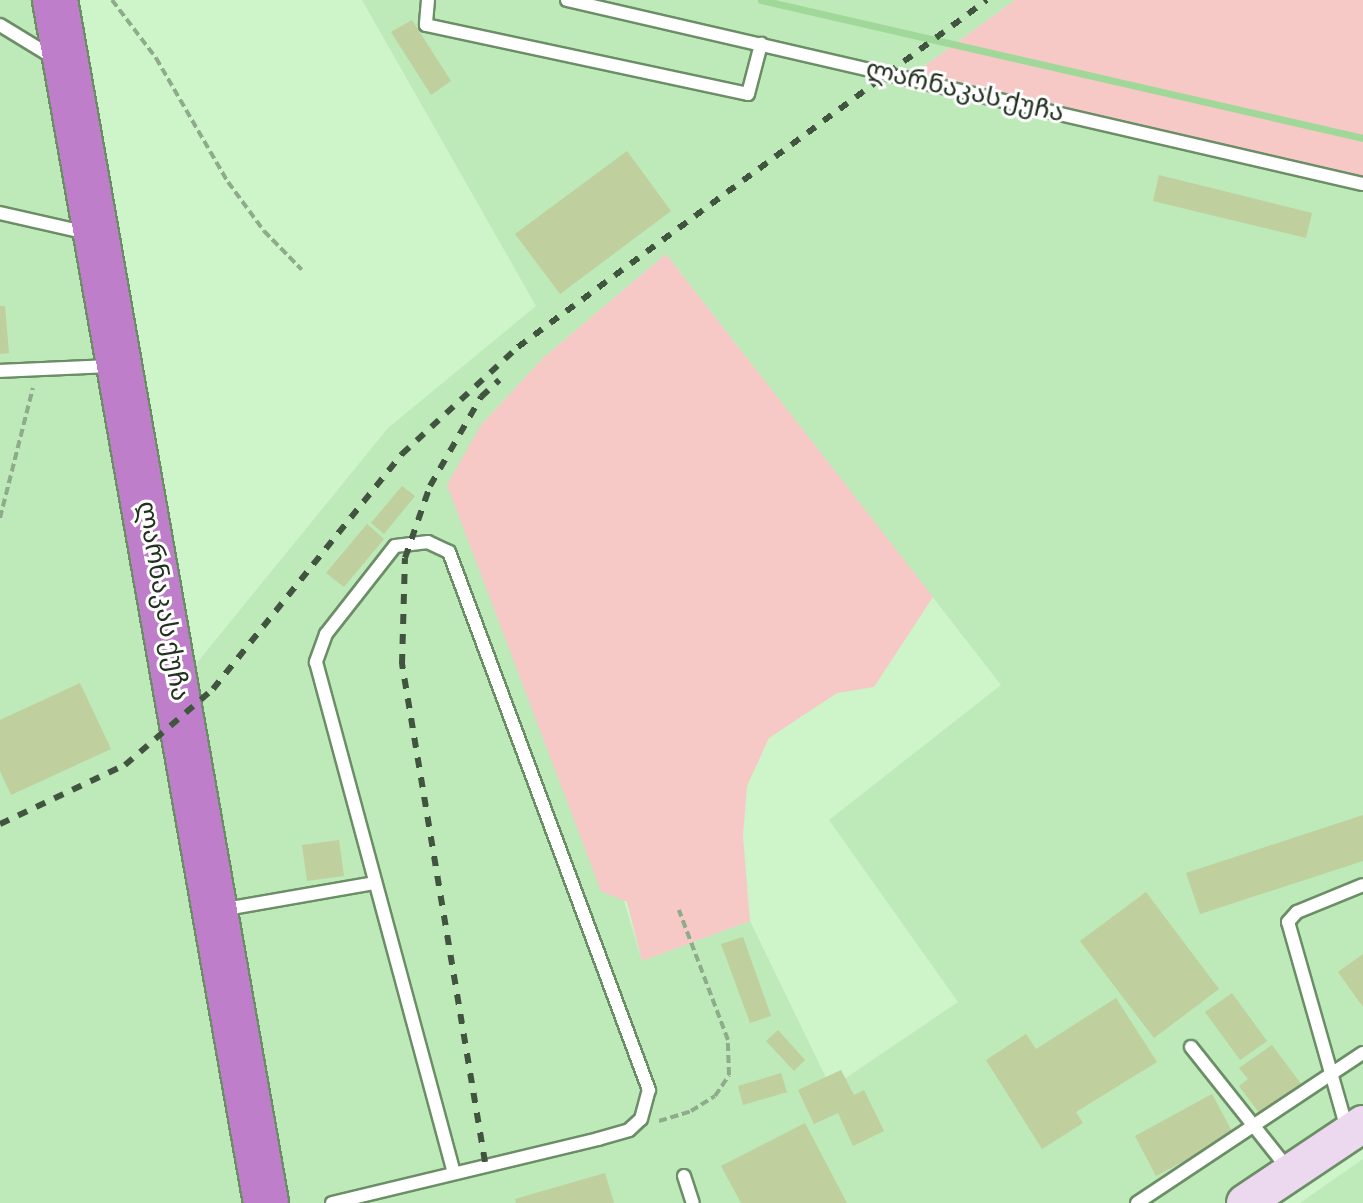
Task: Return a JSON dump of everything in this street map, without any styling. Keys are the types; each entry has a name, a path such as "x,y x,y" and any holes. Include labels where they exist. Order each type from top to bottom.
{"highway":[{"name":"ლარნაკას ქუჩა","path":"55,0 266,1203"}],"main road":[{"path":"1245,1203 1356,1129"}],"lane":[{"path":"428,0 426,25 748,94 761,44"},
{"name":"ლარნაკას ქუჩა","path":"567,0 1363,184"},
{"path":"0,25 67,65"},
{"path":"0,213 98,235"},
{"path":"0,371 121,366"},
{"path":"332,1203 629,1130 641,1119 646,1103 646,1073 449,552 428,542 395,546 326,634 316,662 454,1173"},
{"path":"217,911 374,883"},
{"path":"1356,1129 1330,1075 1288,922 1297,912 1363,885"},
{"path":"1191,1047 1291,1173"},
{"path":"1137,1203 1363,1053"},
{"path":"684,1176 693,1203"}],"path":[{"path":"112,0 156,58 228,182 264,231 302,270"},
{"path":"0,518 38,369"},
{"path":"629,1130 691,1111 715,1096 729,1075 728,1040 679,910"}],"shaded area":[{"path":"0,0 55,0 179,685 388,428 536,306 362,0 1015,0 909,77 1363,189 1363,1124 1245,1203 0,1203","holes":["666,254 1001,685 829,820 958,1002 831,1088 750,921 642,961 481,425 543,358"]},
{"path":"1015,0 1363,0 1363,184 908,78"},
{"path":"666,254 933,597 874,687 837,693 769,738 747,786 743,836 750,921 642,961 627,902 601,891 447,485 481,425 543,358"},
{"path":"1363,1159 1363,1203 1300,1203"}],"building":[{"path":"412,20 451,81 431,95 391,32"},
{"path":"627,151 671,211 560,294 515,234"},
{"path":"1159,175 1312,213 1306,238 1153,201"},
{"path":"0,306 5,306 9,353 0,354"},
{"path":"402,486 415,496 384,534 371,523"},
{"path":"367,524 384,539 344,587 326,573"},
{"path":"80,683 111,749 11,795 0,771 0,720"},
{"path":"1363,815 1363,861 1200,914 1186,873"},
{"path":"339,840 344,876 307,881 302,845"},
{"path":"1146,892 1219,989 1154,1038 1080,941"},
{"path":"743,937 771,1016 750,1023 721,944"},
{"path":"1363,954 1363,1007 1338,972"},
{"path":"1232,993 1267,1041 1240,1060 1205,1012"},
{"path":"1116,998 1157,1062 1076,1112 1083,1123 1042,1149 986,1060 1026,1034 1036,1049"},
{"path":"778,1030 805,1060 794,1071 766,1041"},
{"path":"1272,1045 1304,1088 1263,1118 1239,1086 1248,1079 1239,1068"},
{"path":"841,1070 854,1095 864,1090 884,1131 853,1146 838,1113 814,1124 798,1090"},
{"path":"781,1073 787,1092 743,1105 738,1086"},
{"path":"1212,1094 1234,1135 1156,1176 1135,1136"},
{"path":"805,1123 847,1203 741,1203 721,1166"},
{"path":"605,1173 614,1203 516,1203 515,1199"}],"waterway":[{"path":"761,0 1363,138"}],"railway":[{"path":"0,824 125,765 213,689 402,454 518,347 987,0"},
{"path":"485,1162 402,664 405,558 430,486 481,397 499,380"}]}
